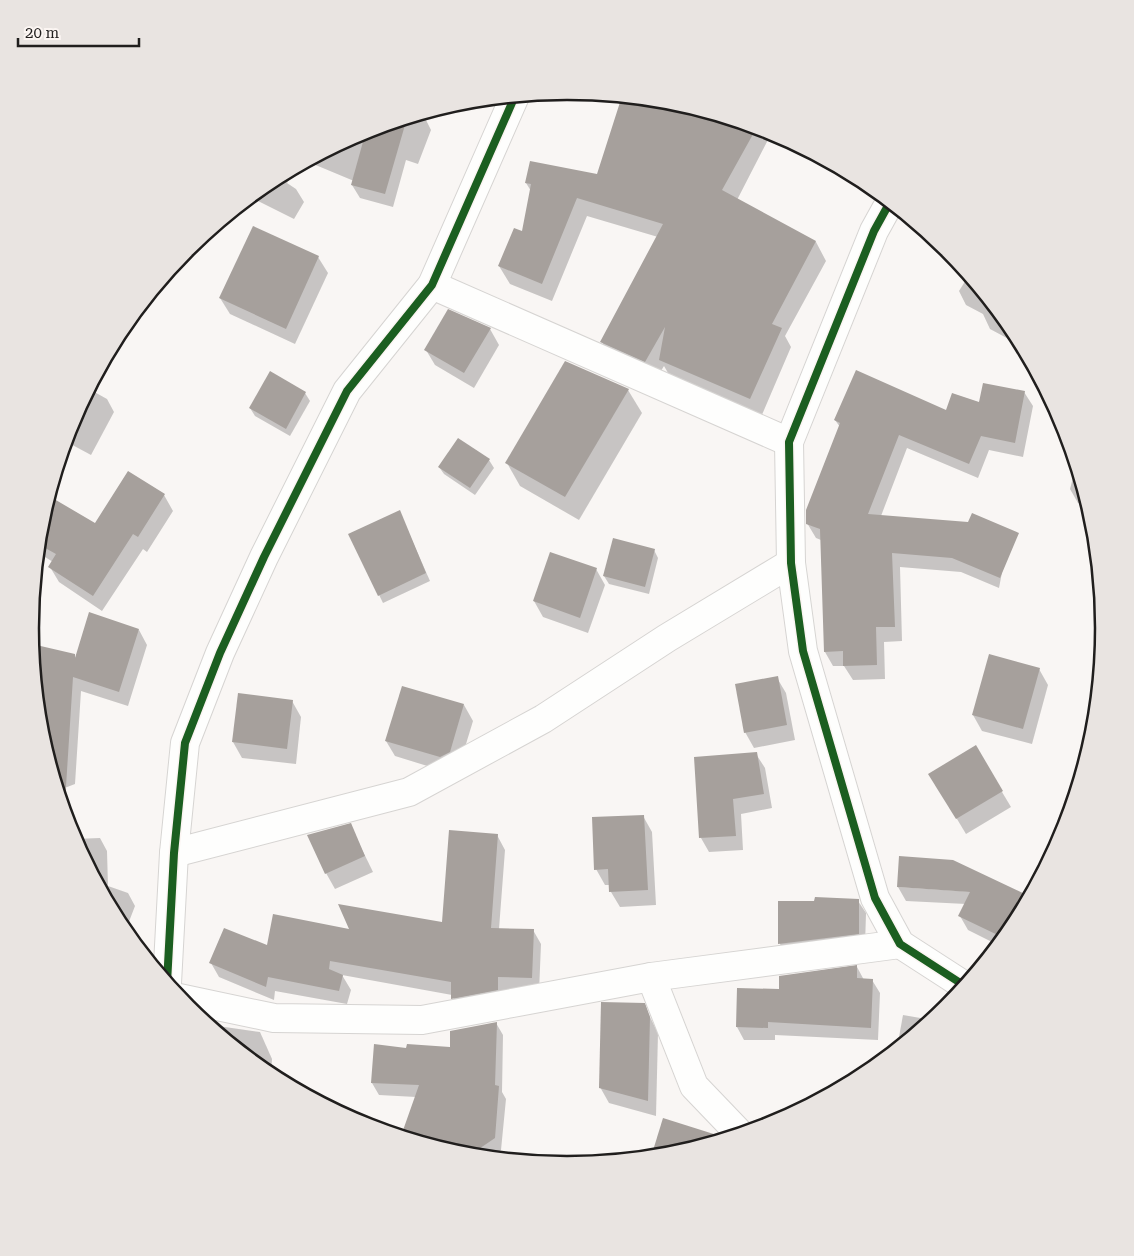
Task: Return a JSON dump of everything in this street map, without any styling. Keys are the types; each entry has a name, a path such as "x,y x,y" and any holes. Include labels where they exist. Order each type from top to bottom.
{"street":[{"path":"168,973 174,853 185,743 220,653 347,391 432,285 512,103"},
{"path":"887,208 874,231 789,442 791,563 803,651 875,898 900,944 958,982"},
{"path":"432,285 789,442"},
{"path":"174,853 409,792 543,719 667,638 791,563"},
{"path":"192,1001 274,1018 422,1020 651,977 900,944"},
{"path":"651,977 694,1086 735,1129"}],"building":[{"path":"620,103 670,110 704,118 753,134 722,190 816,241 772,324 782,328 750,399 659,360 665,327 645,362 600,342 663,224 577,198 542,284 498,266 514,228 522,231 531,184 525,183 530,161 597,174"},
{"path":"405,126 385,194 351,185 363,141"},
{"path":"253,226 319,256 286,329 219,298"},
{"path":"448,309 491,328 464,373 424,350"},
{"path":"565,361 629,389 565,497 505,463"},
{"path":"856,370 946,410 952,393 979,402 983,383 1025,391 1015,443 981,436 969,464 899,435 868,514 968,522 972,513 1019,533 1000,578 952,558 892,553 895,627 876,627 877,665 843,666 843,651 824,652 820,529 806,524 806,510 840,423 834,420"},
{"path":"270,371 306,392 286,429 249,408"},
{"path":"458,438 490,459 470,488 438,467"},
{"path":"128,471 165,494 138,537 133,534 93,596 48,567 56,554 45,548 55,500 95,523"},
{"path":"400,510 426,573 378,596 348,534"},
{"path":"613,538 655,549 645,587 603,576"},
{"path":"550,552 597,568 580,618 533,601"},
{"path":"89,612 139,629 119,692 73,677 66,793 49,731 43,697 40,646 75,654 75,658"},
{"path":"989,654 1040,668 1023,729 972,715"},
{"path":"778,676 787,725 744,733 735,684"},
{"path":"402,686 464,704 450,752 440,757 385,741"},
{"path":"238,693 293,700 287,749 232,742"},
{"path":"976,745 1003,791 956,819 928,774"},
{"path":"757,752 764,794 733,799 736,836 699,838 694,757"},
{"path":"644,815 648,890 609,892 608,869 594,870 592,817"},
{"path":"351,823 365,856 325,874 307,835"},
{"path":"449,830 498,834 491,928 534,929 532,978 498,977 498,990 451,999 451,982 330,961 329,969 343,975 339,991 268,977 266,987 209,963 224,928 267,945 273,914 349,929 338,904 442,922"},
{"path":"899,856 953,860 1023,893 997,935 958,916 970,892 897,887"},
{"path":"815,897 859,899 859,934 778,944 778,901 814,901"},
{"path":"857,965 857,978 873,979 871,1028 768,1022 768,1028 736,1027 737,988 779,989 779,976"},
{"path":"601,1002 645,1003 650,1017 648,1101 599,1088"},
{"path":"497,1022 495,1085 499,1086 495,1138 479,1149 403,1130 419,1085 371,1083 374,1044 406,1048 407,1044 450,1047 450,1031"},
{"path":"663,1118 715,1135 670,1146 653,1149"}],"cycle path":[{"path":"168,973 174,853 185,743 220,653 264,557 347,391 432,285 512,103"},
{"path":"887,208 874,231 789,442 791,563 803,651 875,898 900,944 959,982"}]}
